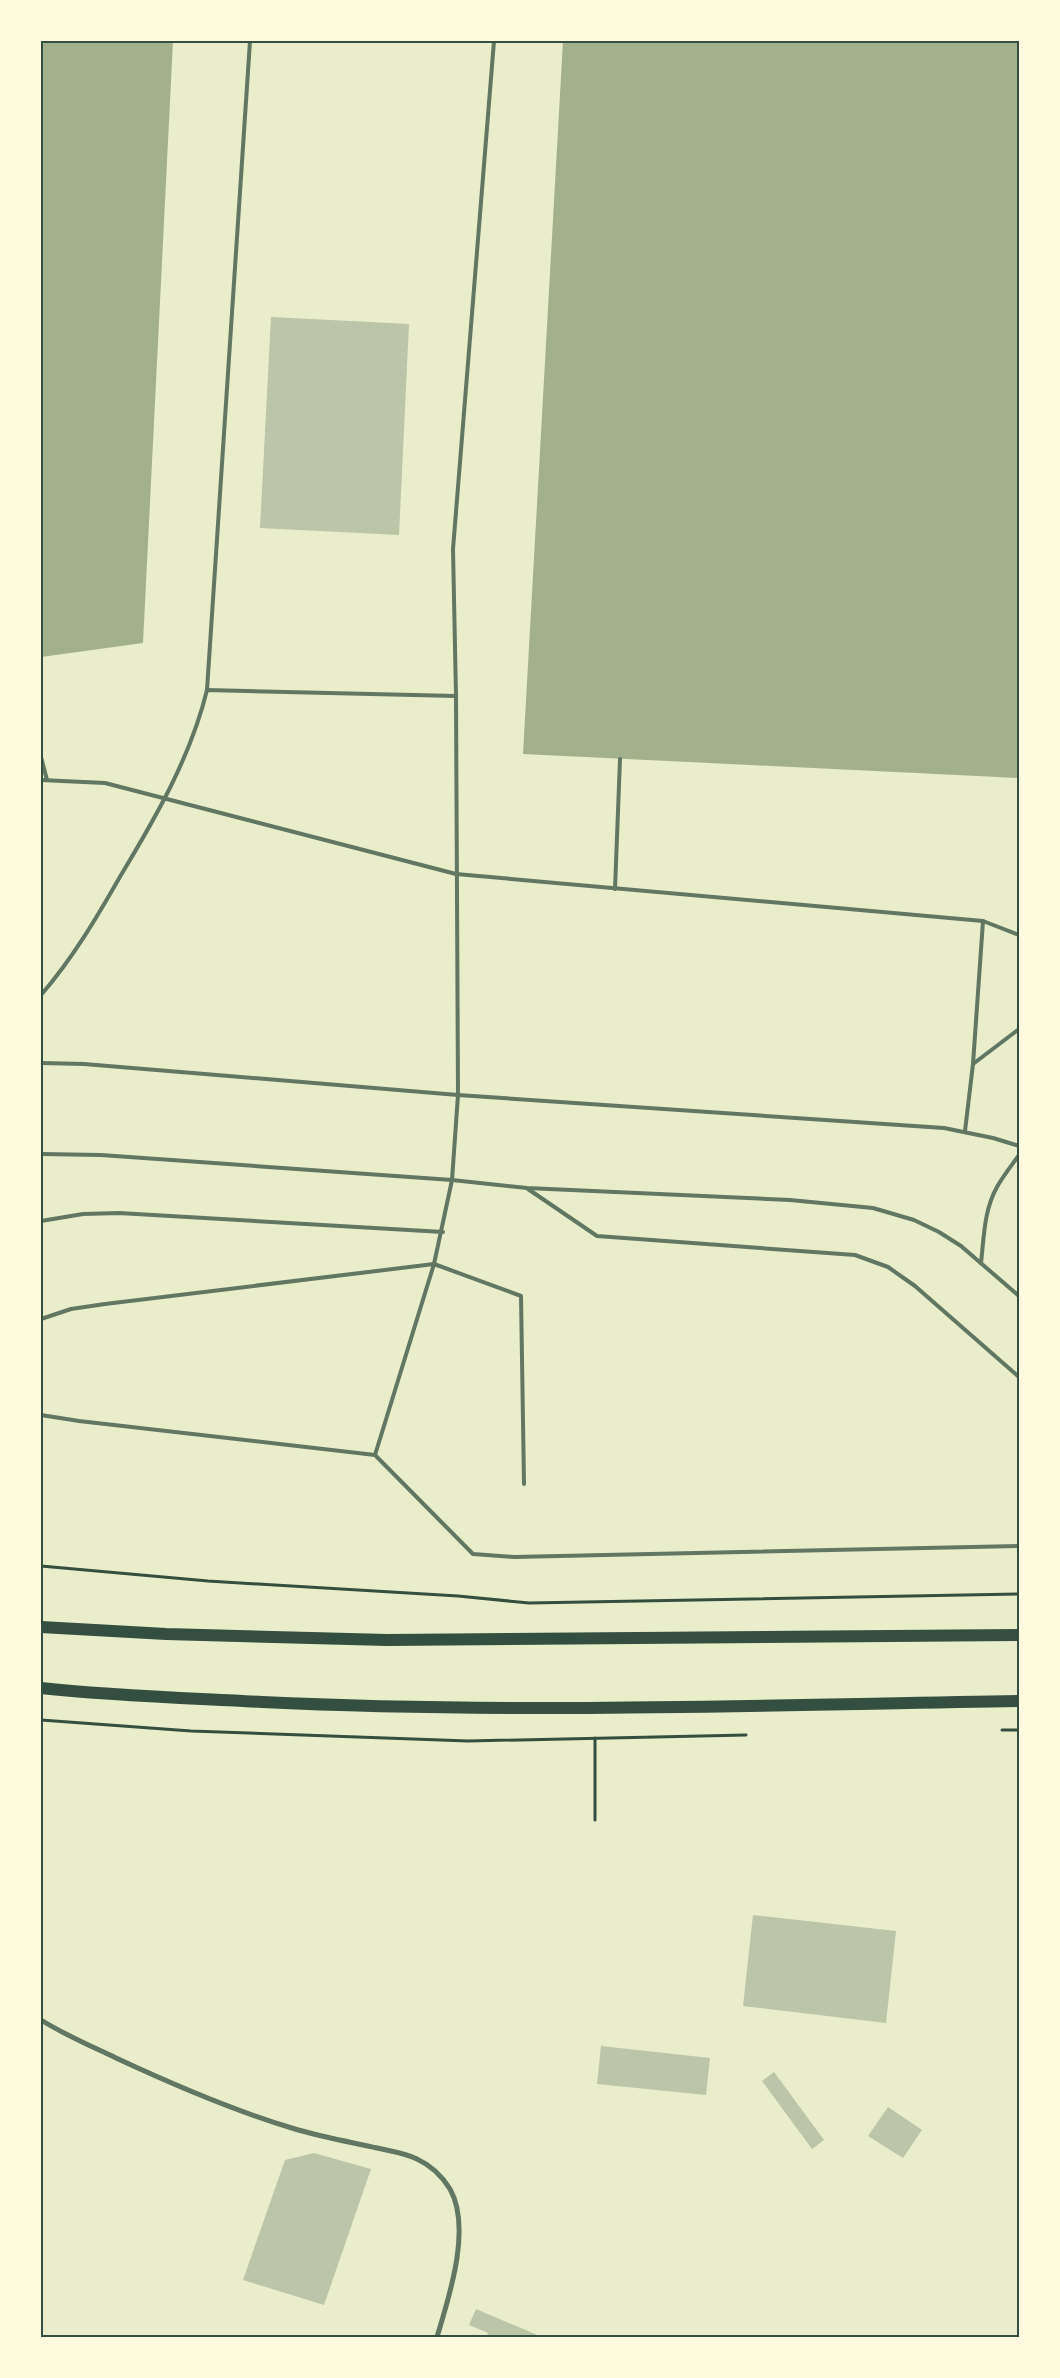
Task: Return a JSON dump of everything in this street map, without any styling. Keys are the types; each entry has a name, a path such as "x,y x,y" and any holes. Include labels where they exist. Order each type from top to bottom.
{"main road":[{"path":"41,1627 185,1634 388,1640 1019,1635"},
{"path":"41,1688 194,1699 426,1707 602,1708 1019,1701"}],"street":[{"path":"41,2020 139,2069 247,2113 298,2130 416,2158 425,2163 444,2180 451,2191 458,2215 454,2279 437,2337"}],"lane":[{"path":"41,995 78,947 137,848 164,798 195,733 207,690 250,41"},
{"path":"374,1455 434,1264 443,1232 452,1180 458,1095 454,549 494,41"},
{"path":"207,690 456,696"},
{"path":"41,757 47,780"},
{"path":"615,889 620,759"},
{"path":"41,780 105,783 456,874 983,921 1019,935"},
{"path":"965,1132 973,1064 983,921"},
{"path":"973,1064 1019,1029"},
{"path":"41,1063 84,1064 458,1095 965,1132 1019,1146"},
{"path":"41,1154 101,1155 452,1180 526,1188 798,1201 872,1208 914,1220 939,1232 982,1263 1019,1296"},
{"path":"982,1263 985,1224 990,1204 997,1187 1019,1155"},
{"path":"526,1188 597,1236 855,1256 888,1267 915,1286 1019,1377"},
{"path":"41,1220 84,1214 119,1213 443,1232"},
{"path":"41,1319 71,1309 105,1304 434,1264 521,1296 524,1484"},
{"path":"41,1415 374,1455 473,1554 514,1557 1019,1546"}],"path":[{"path":"41,1566 208,1582 458,1596 529,1604 1019,1594"},
{"path":"595,1738 595,1820"}],"shaded area":[{"path":"41,41 173,41 143,643 41,657"},
{"path":"563,41 1019,41 1019,778 523,754"}],"building":[{"path":"271,317 409,324 399,535 260,528"},
{"path":"753,1915 896,1931 886,2023 743,2006"},
{"path":"601,2046 710,2058 706,2095 597,2084"},
{"path":"774,2072 824,2140 812,2149 762,2081"},
{"path":"888,2107 922,2130 903,2158 868,2136"},
{"path":"314,2153 371,2169 324,2305 243,2280 285,2160"},
{"path":"476,2309 542,2337 486,2337 488,2333 469,2325"}]}
